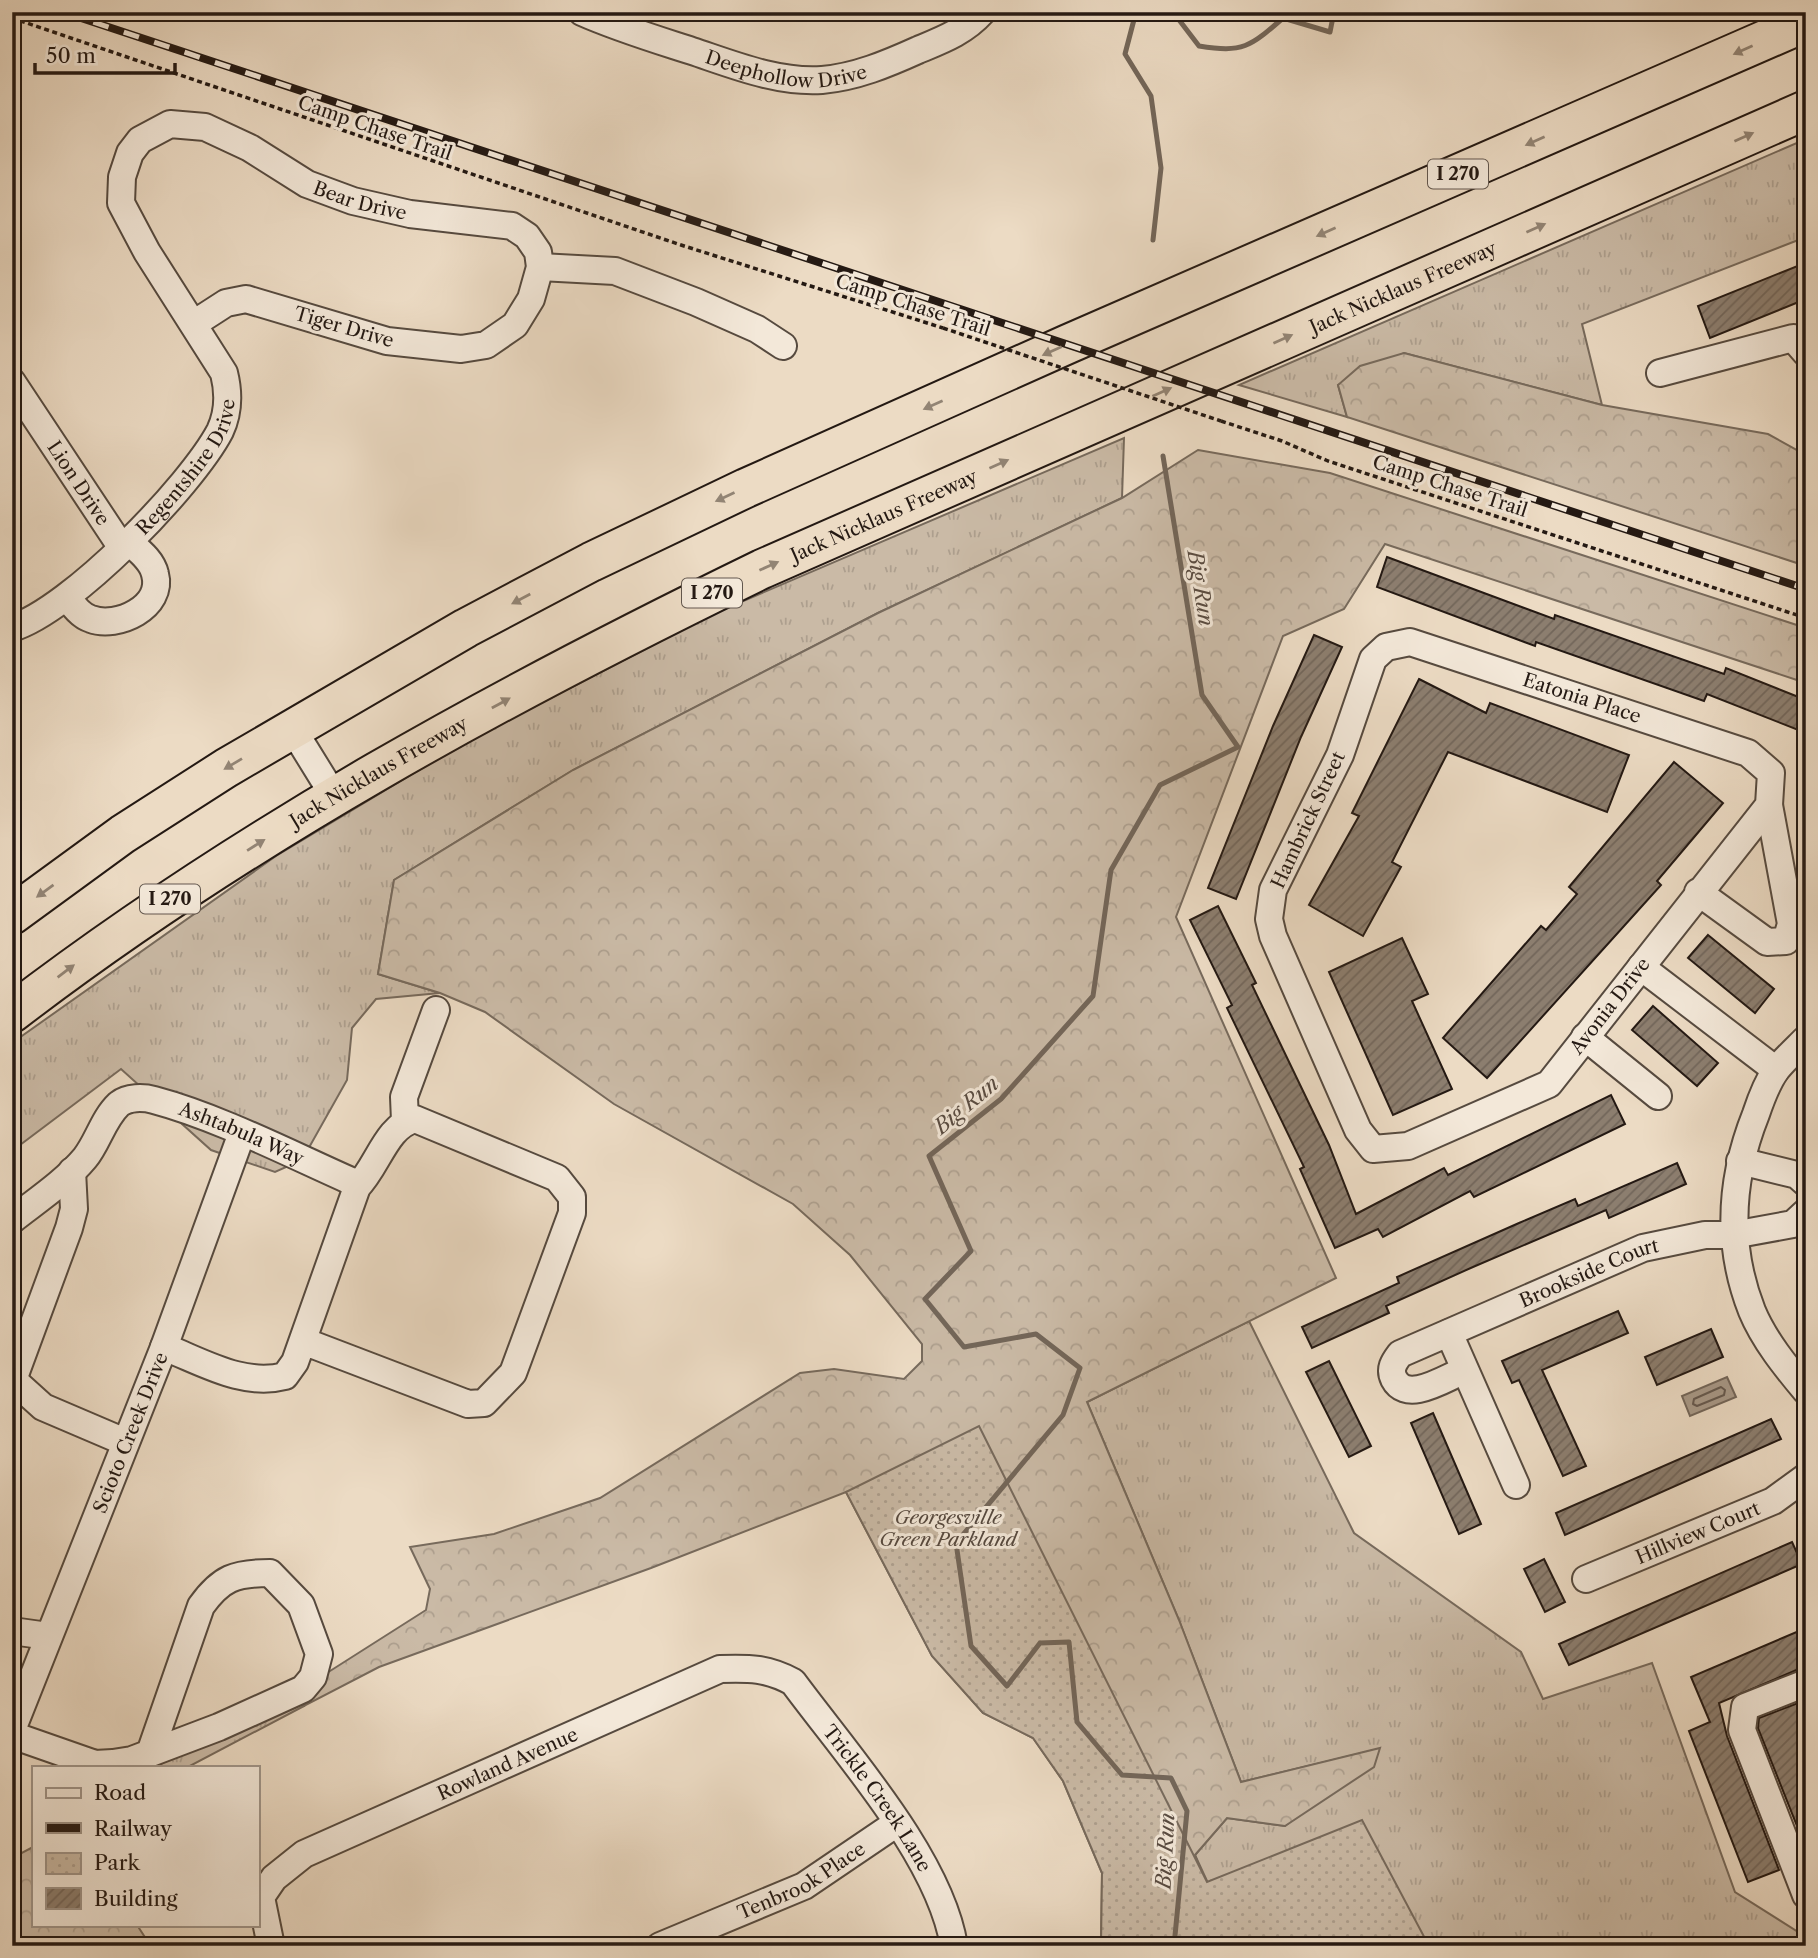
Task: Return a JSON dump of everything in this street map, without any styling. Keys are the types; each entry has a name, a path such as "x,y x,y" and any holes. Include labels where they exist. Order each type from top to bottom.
{"highway":[{"name":"I 270","path":"12,915 123,834 292,728 466,628 591,562 746,488 1806,22"},
{"name":"Jack Nicklaus Freeway","path":"12,1013 175,895 334,796 638,629 762,569 1806,110"}],"street":[{"name":"Deephollow Drive","path":"582,12 611,26 751,70 785,78 820,80 855,75 888,64 954,34 982,12"},
{"name":"Bear Drive","path":"170,124 205,127 250,148 307,184 353,201 410,214 512,226 533,244 538,252 540,267"},
{"name":"Regentshire Drive","path":"12,628 68,598 125,544 201,458 220,431 225,416 228,388 224,373 195,323 147,253 121,203 122,177 130,153 140,140 170,124"},
{"path":"540,267 615,271 757,329 783,346"},
{"name":"Tiger Drive","path":"195,323 226,303 246,299 387,341 461,349 486,345 514,325 531,299 540,267"},
{"path":"1660,373 1793,338 1806,353"},
{"name":"Lion Drive","path":"12,382 125,544 145,556 156,575 156,586 144,607 122,620 101,622 82,615 68,598"},
{"name":"Eatonia Place","path":"1386,648 1410,642 1748,752 1771,773 1769,805"},
{"name":"Hambrick Street","path":"1373,1149 1358,1130 1273,936 1269,919 1273,890 1340,755 1373,659 1386,648"},
{"path":"292,728 334,796"},
{"path":"1698,892 1767,942 1786,941 1790,924 1769,805"},
{"name":"Avonia Drive","path":"1373,1149 1408,1146 1549,1084 1769,805"},
{"path":"1640,967 1776,1070"},
{"path":"405,1121 404,1097 436,1010"},
{"path":"1585,1037 1658,1096"},
{"path":"1806,1039 1776,1070 1764,1093 1740,1161 1733,1202 1734,1235 1740,1273 1753,1313 1780,1359 1806,1391"},
{"name":"Ashtabula Way","path":"72,1171 86,1157 121,1102 133,1098 153,1099 242,1133 351,1181 357,1187"},
{"path":"164,1348 246,1379 265,1381 285,1376 303,1341 357,1187 370,1174 395,1129 405,1121 415,1119 556,1178 572,1197 572,1213 513,1373 484,1404 468,1404 303,1341"},
{"name":"Scioto Creek Drive","path":"12,1730 164,1348 242,1133"},
{"path":"1740,1161 1797,1175 1806,1183"},
{"path":"12,1220 72,1171"},
{"path":"72,1171 74,1209 69,1228 12,1379 43,1407 125,1442"},
{"name":"Brookside Court","path":"1463,1371 1417,1390 1406,1390 1397,1383 1392,1374 1393,1362 1400,1354 1643,1248 1706,1235 1734,1235 1793,1224 1806,1212"},
{"path":"1449,1333 1463,1371 1516,1485"},
{"name":"Hillview Court","path":"1586,1579 1773,1501 1806,1477"},
{"path":"12,1735 95,1764 132,1760 150,1753 303,1689 313,1677 319,1654 302,1605 270,1573 241,1573 211,1592 201,1606 150,1753"},
{"path":"12,1631 48,1636"},
{"name":"Rowland Avenue","path":"271,1946 261,1897 274,1878 288,1865 324,1844 720,1669 772,1671"},
{"name":"Trickle Creek Lane","path":"772,1671 793,1682 897,1823 939,1897 954,1946"},
{"path":"1806,1683 1745,1707 1742,1730 1806,1895"},
{"name":"Tenbrook Place","path":"660,1946 804,1886 897,1823"}],"path":[{"name":"Camp Chase Trail","path":"12,18 681,245 943,328 1282,441 1328,461 1806,618"}],"green space":[{"path":"1806,139 1806,237 1582,324 1602,405 1404,353 1338,385 1347,417 1239,385"},
{"path":"1404,353 1602,405 1768,434 1806,455 1806,566 1347,417 1338,385 1360,366"},
{"path":"1124,438 1122,498 878,613 573,770 394,880 378,974 440,993 376,999 352,1028 347,1080 302,1160 275,1172 211,1150 121,1069 12,1151 12,1043 276,856 462,744 713,614"},
{"path":"1198,450 1330,473 1806,628 1806,683 1385,544 1344,609 1283,636 1176,917 1336,1278 1087,1402 1179,1620 1241,1782 1380,1748 1374,1767 1285,1826 1227,1818 1195,1855 1209,1891 1101,1946 1102,1873 1063,1781 1033,1738 983,1713 932,1656 846,1492 651,1568 379,1667 304,1706 297,1692 426,1610 430,1589 410,1547 494,1534 600,1498 800,1373 834,1369 904,1379 922,1361 922,1344 850,1255 793,1204 614,1104 485,1012 440,993 378,974 394,880 573,770 878,613 1122,498"},
{"path":"1249,1321 1354,1533 1521,1652 1543,1699 1652,1663 1735,1892 1806,1937 1806,1946 1237,1946 1195,1855 1227,1818 1285,1826 1379,1749 1241,1782 1179,1620 1087,1402"},
{"name":"Georgesville Green Parkland","path":"979,1426 1207,1882 1362,1820 1429,1946 1101,1946 1102,1873 1063,1781 1033,1738 983,1713 932,1656 846,1492"},
{"path":"297,1692 304,1706 190,1766 157,1766"},
{"path":"32,1848 32,1926 138,1926 150,1945 12,1946 12,1858"}],"water":[{"path":"1727,1377 1736,1397 1690,1416 1682,1396"}],"building":[{"path":"1800,265 1806,280 1806,299 1710,338 1698,306"},
{"path":"1387,557 1554,619 1555,615 1724,674 1726,668 1806,700 1806,733 1707,694 1704,701 1536,642 1535,646 1377,587"},
{"path":"1314,635 1342,647 1301,737 1236,899 1208,888 1273,726"},
{"path":"1419,679 1486,713 1490,703 1629,755 1607,812 1448,752 1392,862 1401,867 1363,936 1309,905 1359,816 1352,813"},
{"path":"1674,762 1723,803 1657,881 1661,885 1487,1078 1443,1038 1541,926 1546,930 1577,894 1569,887"},
{"path":"1218,906 1256,983 1252,985 1329,1145 1356,1214 1444,1168 1448,1175 1611,1095 1625,1124 1474,1197 1470,1191 1383,1237 1378,1229 1335,1248 1300,1169 1304,1167 1227,1008 1232,1005 1190,920"},
{"path":"1708,935 1774,989 1755,1013 1688,958"},
{"path":"1402,938 1428,994 1412,1001 1452,1089 1393,1115 1329,972"},
{"path":"1653,1006 1718,1063 1697,1086 1632,1030"},
{"path":"1677,1163 1686,1184 1609,1218 1606,1210 1473,1267 1386,1306 1389,1313 1312,1348 1302,1327 1399,1283 1397,1277 1519,1223 1575,1199 1578,1206"},
{"path":"1618,1311 1628,1333 1542,1370 1586,1466 1563,1476 1519,1380 1512,1383 1502,1361"},
{"path":"1711,1329 1723,1357 1657,1385 1645,1357"},
{"path":"1329,1361 1371,1446 1349,1457 1306,1372"},
{"path":"1433,1413 1481,1524 1459,1534 1411,1423"},
{"path":"1771,1419 1781,1439 1565,1535 1556,1513"},
{"path":"1792,1542 1802,1564 1569,1665 1559,1644"},
{"path":"1544,1559 1565,1602 1545,1612 1524,1569"},
{"path":"1806,1628 1806,1666 1719,1703 1727,1736 1779,1870 1748,1882 1689,1731 1710,1722 1691,1677"},
{"path":"1806,1700 1805,1846 1758,1728 1759,1718"}],"waterway":[{"name":"Big Run","path":"1136,12 1125,54 1151,96 1161,168 1153,240"},
{"name":"Big Run","path":"1173,12 1199,46 1226,49 1245,46 1283,18 1330,32 1334,12"},
{"name":"Big Run","path":"1163,456 1202,695 1238,747 1160,785 1111,870 1093,996 1001,1099 929,1156 971,1251 925,1299 964,1347 1036,1334 1080,1368 1063,1415 956,1543 971,1646 1007,1686 1040,1643 1069,1642 1077,1722 1122,1775 1171,1778 1187,1811 1174,1946"}],"railway":[{"path":"63,12 1806,589"}]}
